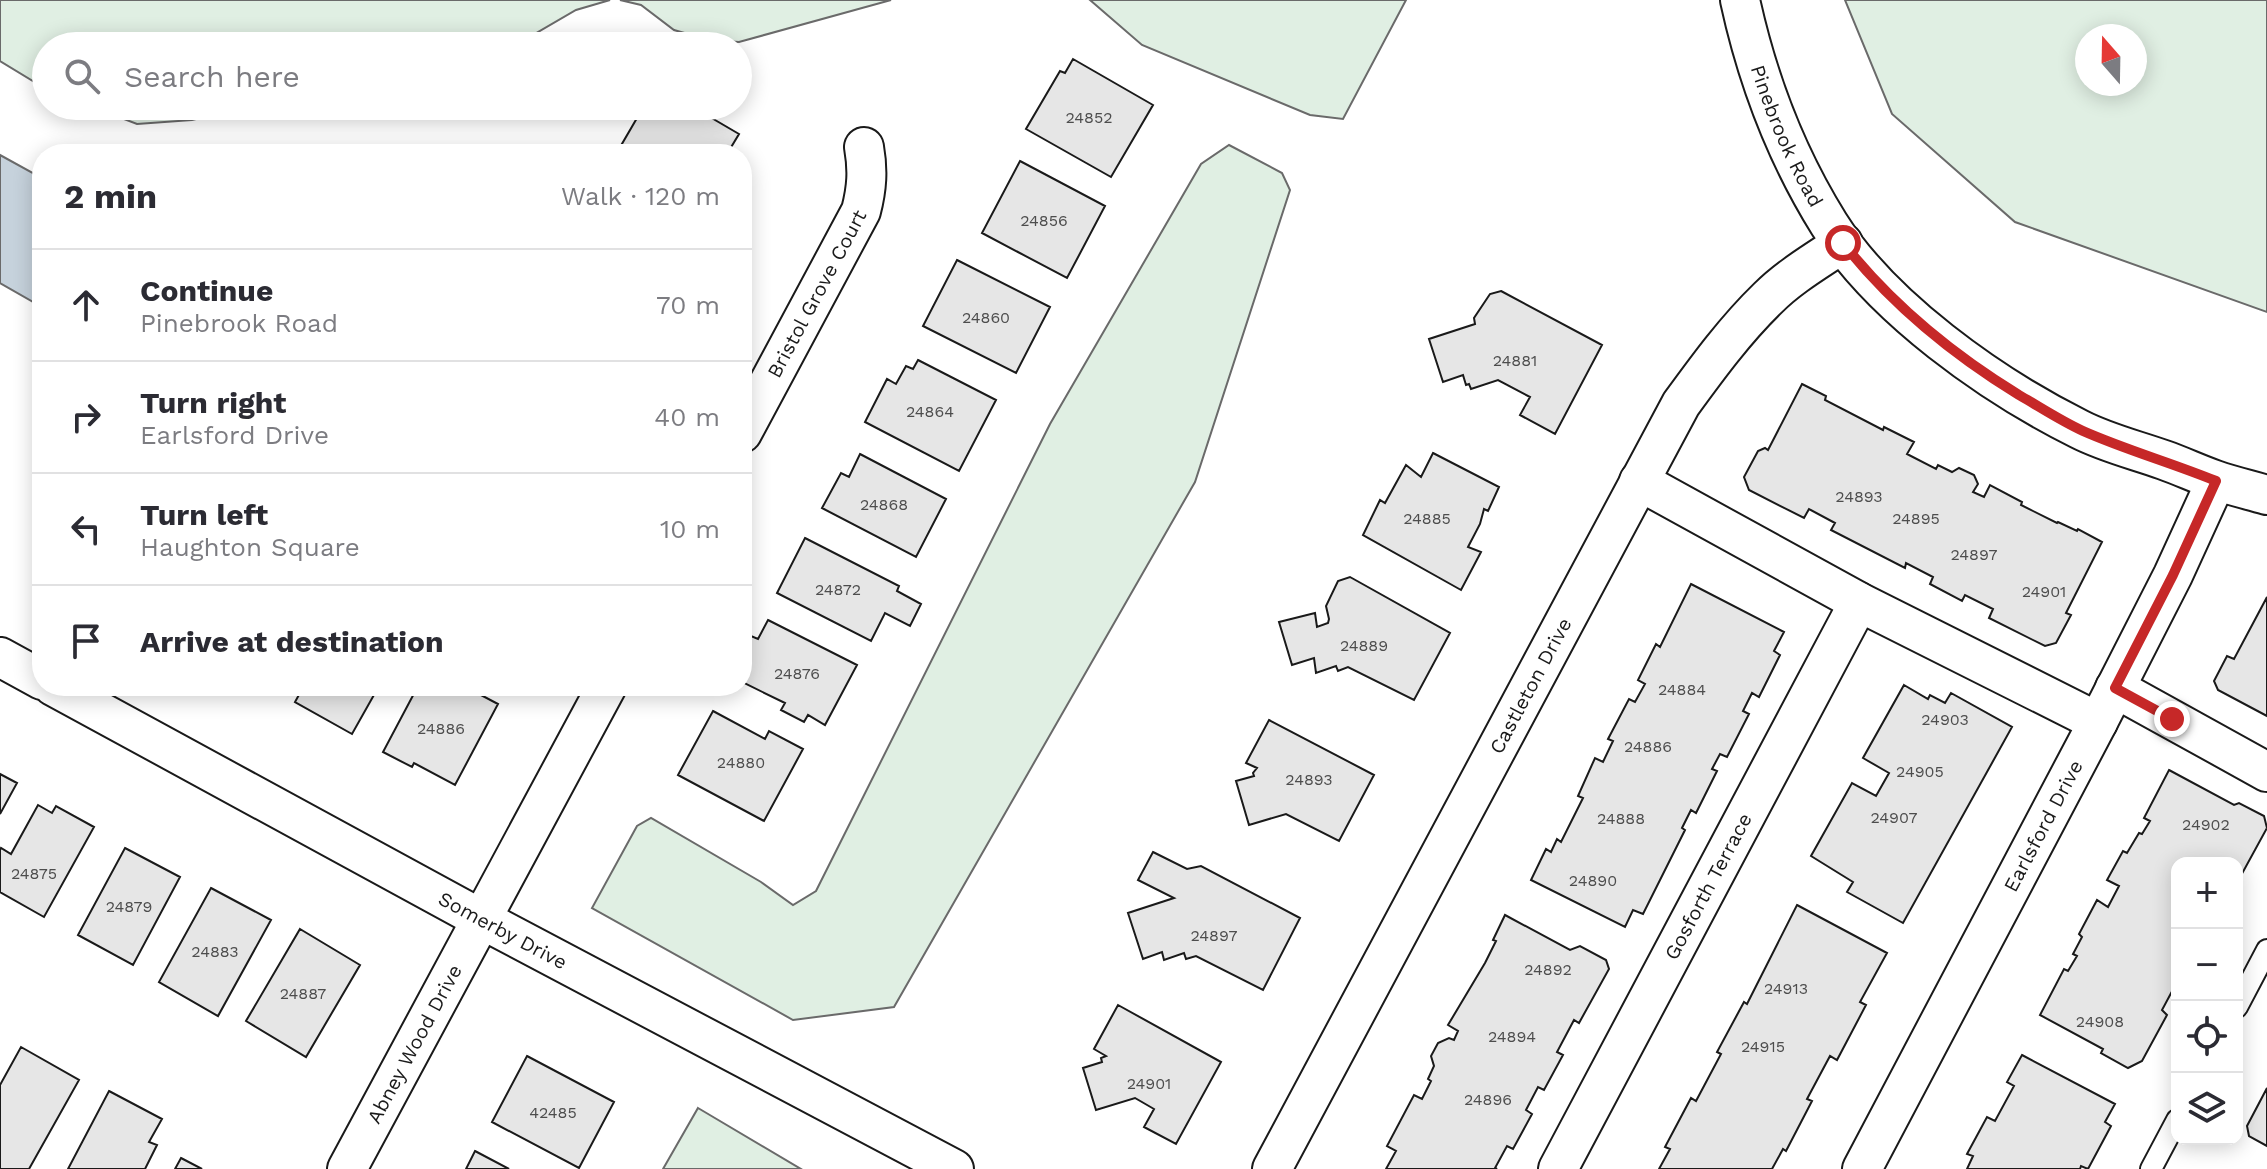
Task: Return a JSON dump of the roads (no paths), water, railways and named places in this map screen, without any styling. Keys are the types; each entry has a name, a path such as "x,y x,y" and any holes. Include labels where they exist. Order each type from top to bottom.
{"street":[{"name":"Pinebrook Road","path":"1740,0 1766,96 1806,182 1829,224 1886,293 1958,355 2080,430 2216,481 2267,495"},
{"name":"Bristol Grove Court","path":"752,414 861,211 868,168 864,147"},
{"name":"Castleton Drive","path":"1272,1169 1681,404 1722,348 1768,297 1843,243"},
{"path":"1639,481 1859,602 2098,722"},
{"name":"Earlsford Drive","path":"1862,1169 2098,722 2173,575 2216,481"},
{"name":"Gosforth Terrace","path":"1558,1169 1859,602"},
{"path":"0,657 32,675"},
{"path":"2115,688 2267,772"},
{"name":"Somerby Drive","path":"71,696 481,919 954,1169"},
{"path":"481,919 602,696"},
{"name":"Abney Wood Drive","path":"347,1169 481,919"}],"lane":[{"path":"2240,1001 2267,950"},
{"path":"2151,1169 2171,1131"}]}
